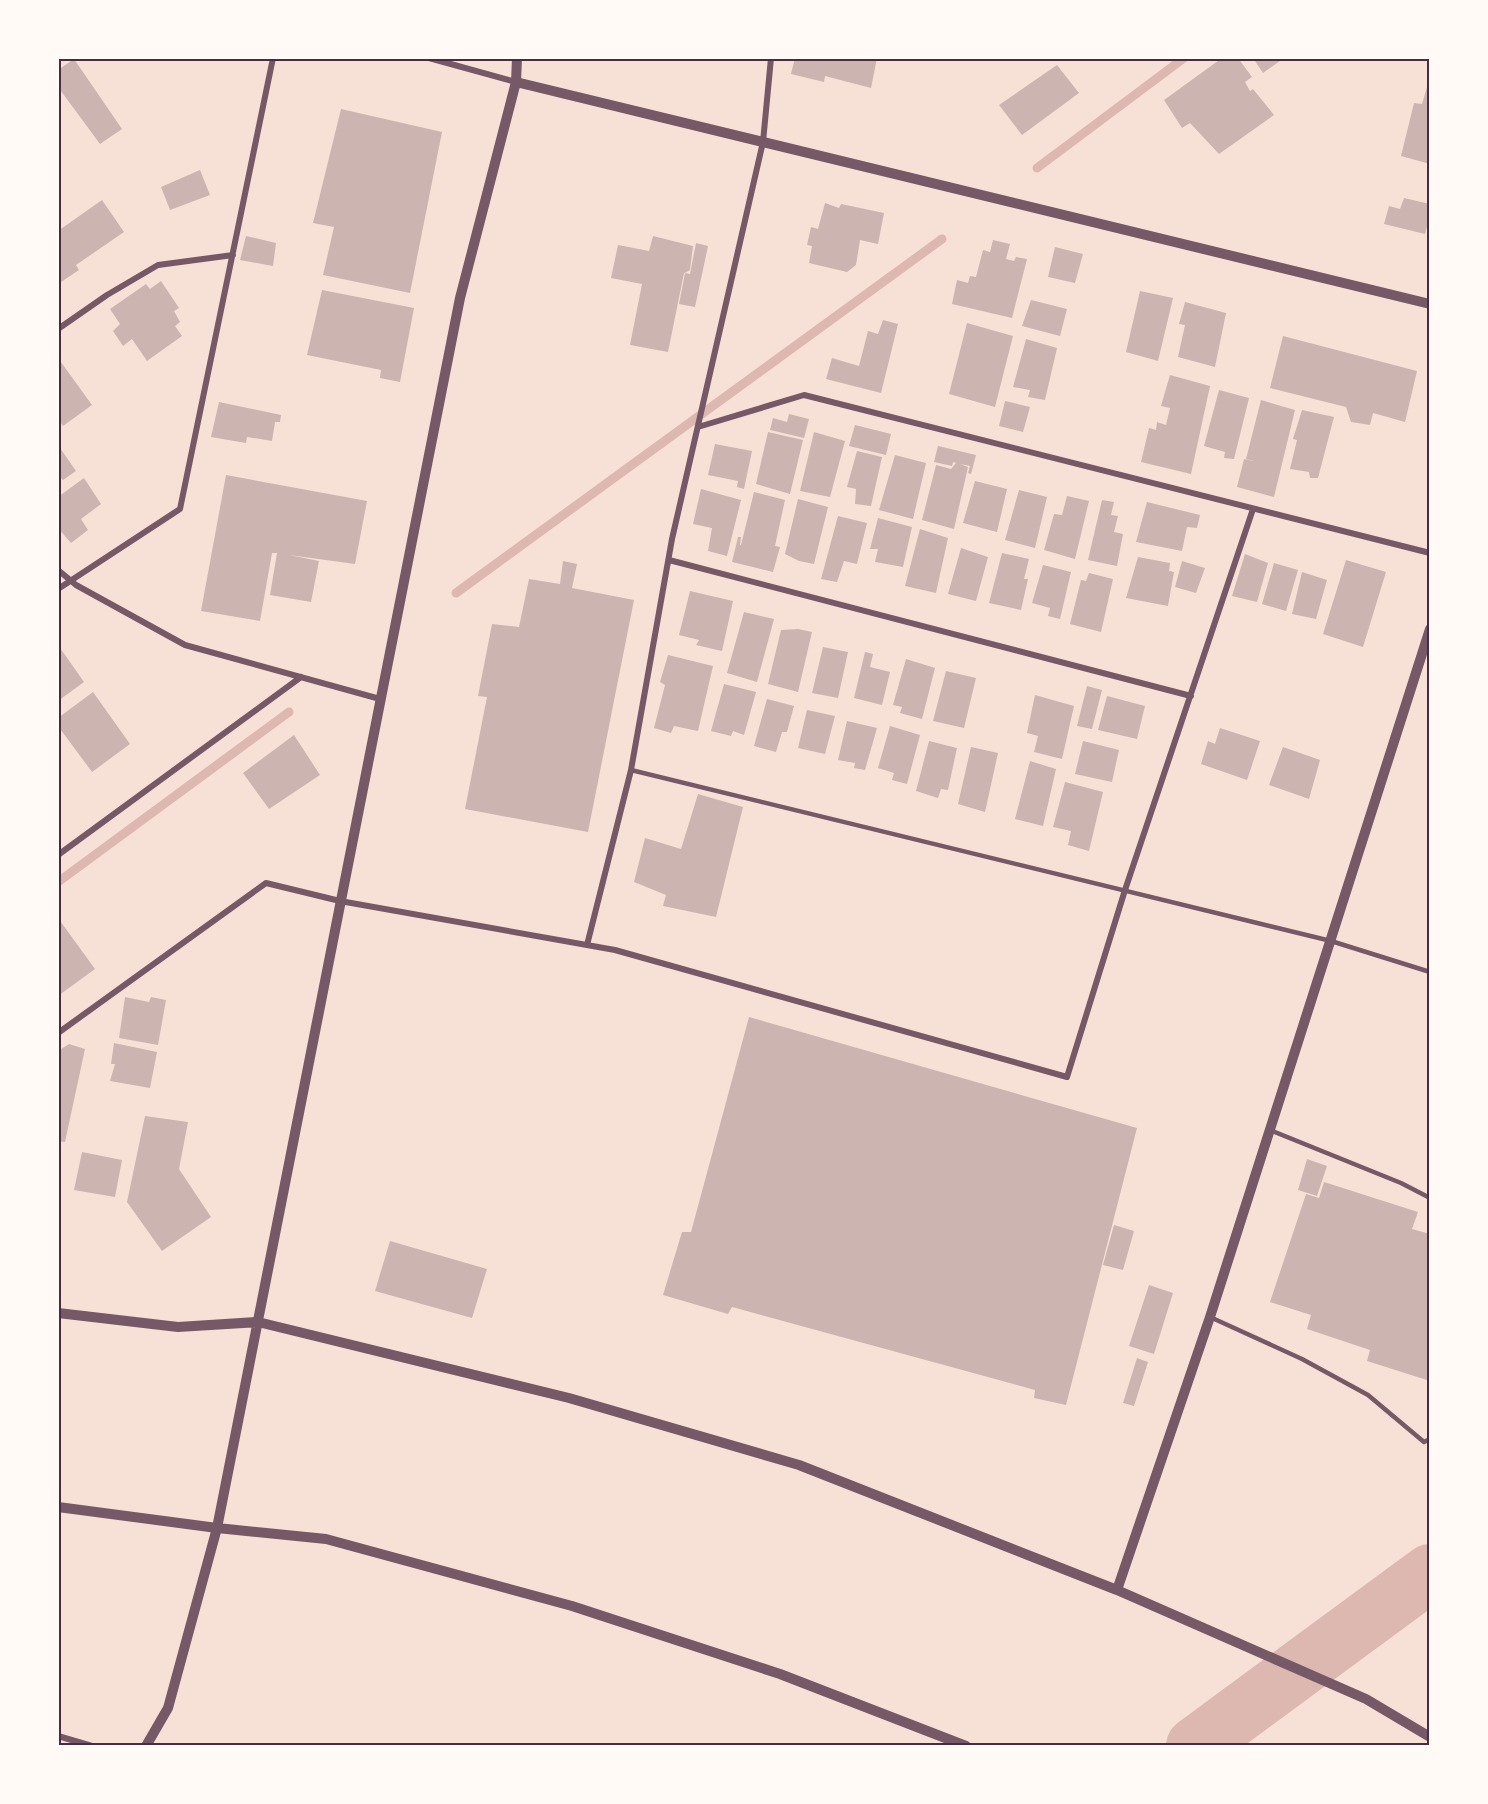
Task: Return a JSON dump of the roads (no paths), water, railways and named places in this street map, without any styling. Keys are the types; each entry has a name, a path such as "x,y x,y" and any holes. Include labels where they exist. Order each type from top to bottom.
{"street":[{"path":"58,590 180,509 273,58"},
{"path":"429,58 516,82 1430,304"},
{"path":"146,1746 168,1708 217,1528 460,298 516,82 517,58"},
{"path":"587,945 631,770 669,560 763,142 771,58"},
{"path":"58,329 107,295 158,265 232,255"},
{"path":"698,427 804,395 1430,553"},
{"path":"58,1034 266,883 340,901 615,950 1067,1077 1125,890 1253,508"},
{"path":"669,560 1191,696"},
{"path":"58,570 71,580 185,645 380,699"},
{"path":"1117,1590 1210,1317 1430,629"},
{"path":"58,855 301,677"},
{"path":"58,1313 178,1327 258,1322 569,1398 799,1465 1117,1590 1208,1629 1366,1699 1430,1737"},
{"path":"58,1507 217,1528 326,1539 572,1606 780,1674 966,1746"},
{"path":"58,1736 92,1746"}],"lane":[{"path":"631,770 1331,941 1430,972"},
{"path":"1270,1130 1401,1183 1430,1198"},
{"path":"1210,1317 1302,1359 1368,1395 1424,1442 1430,1439"}],"waterway":[{"path":"1037,168 1184,58"},
{"path":"456,593 942,239"},
{"path":"58,882 289,712"},
{"path":"1195,1746 1430,1573"}]}
